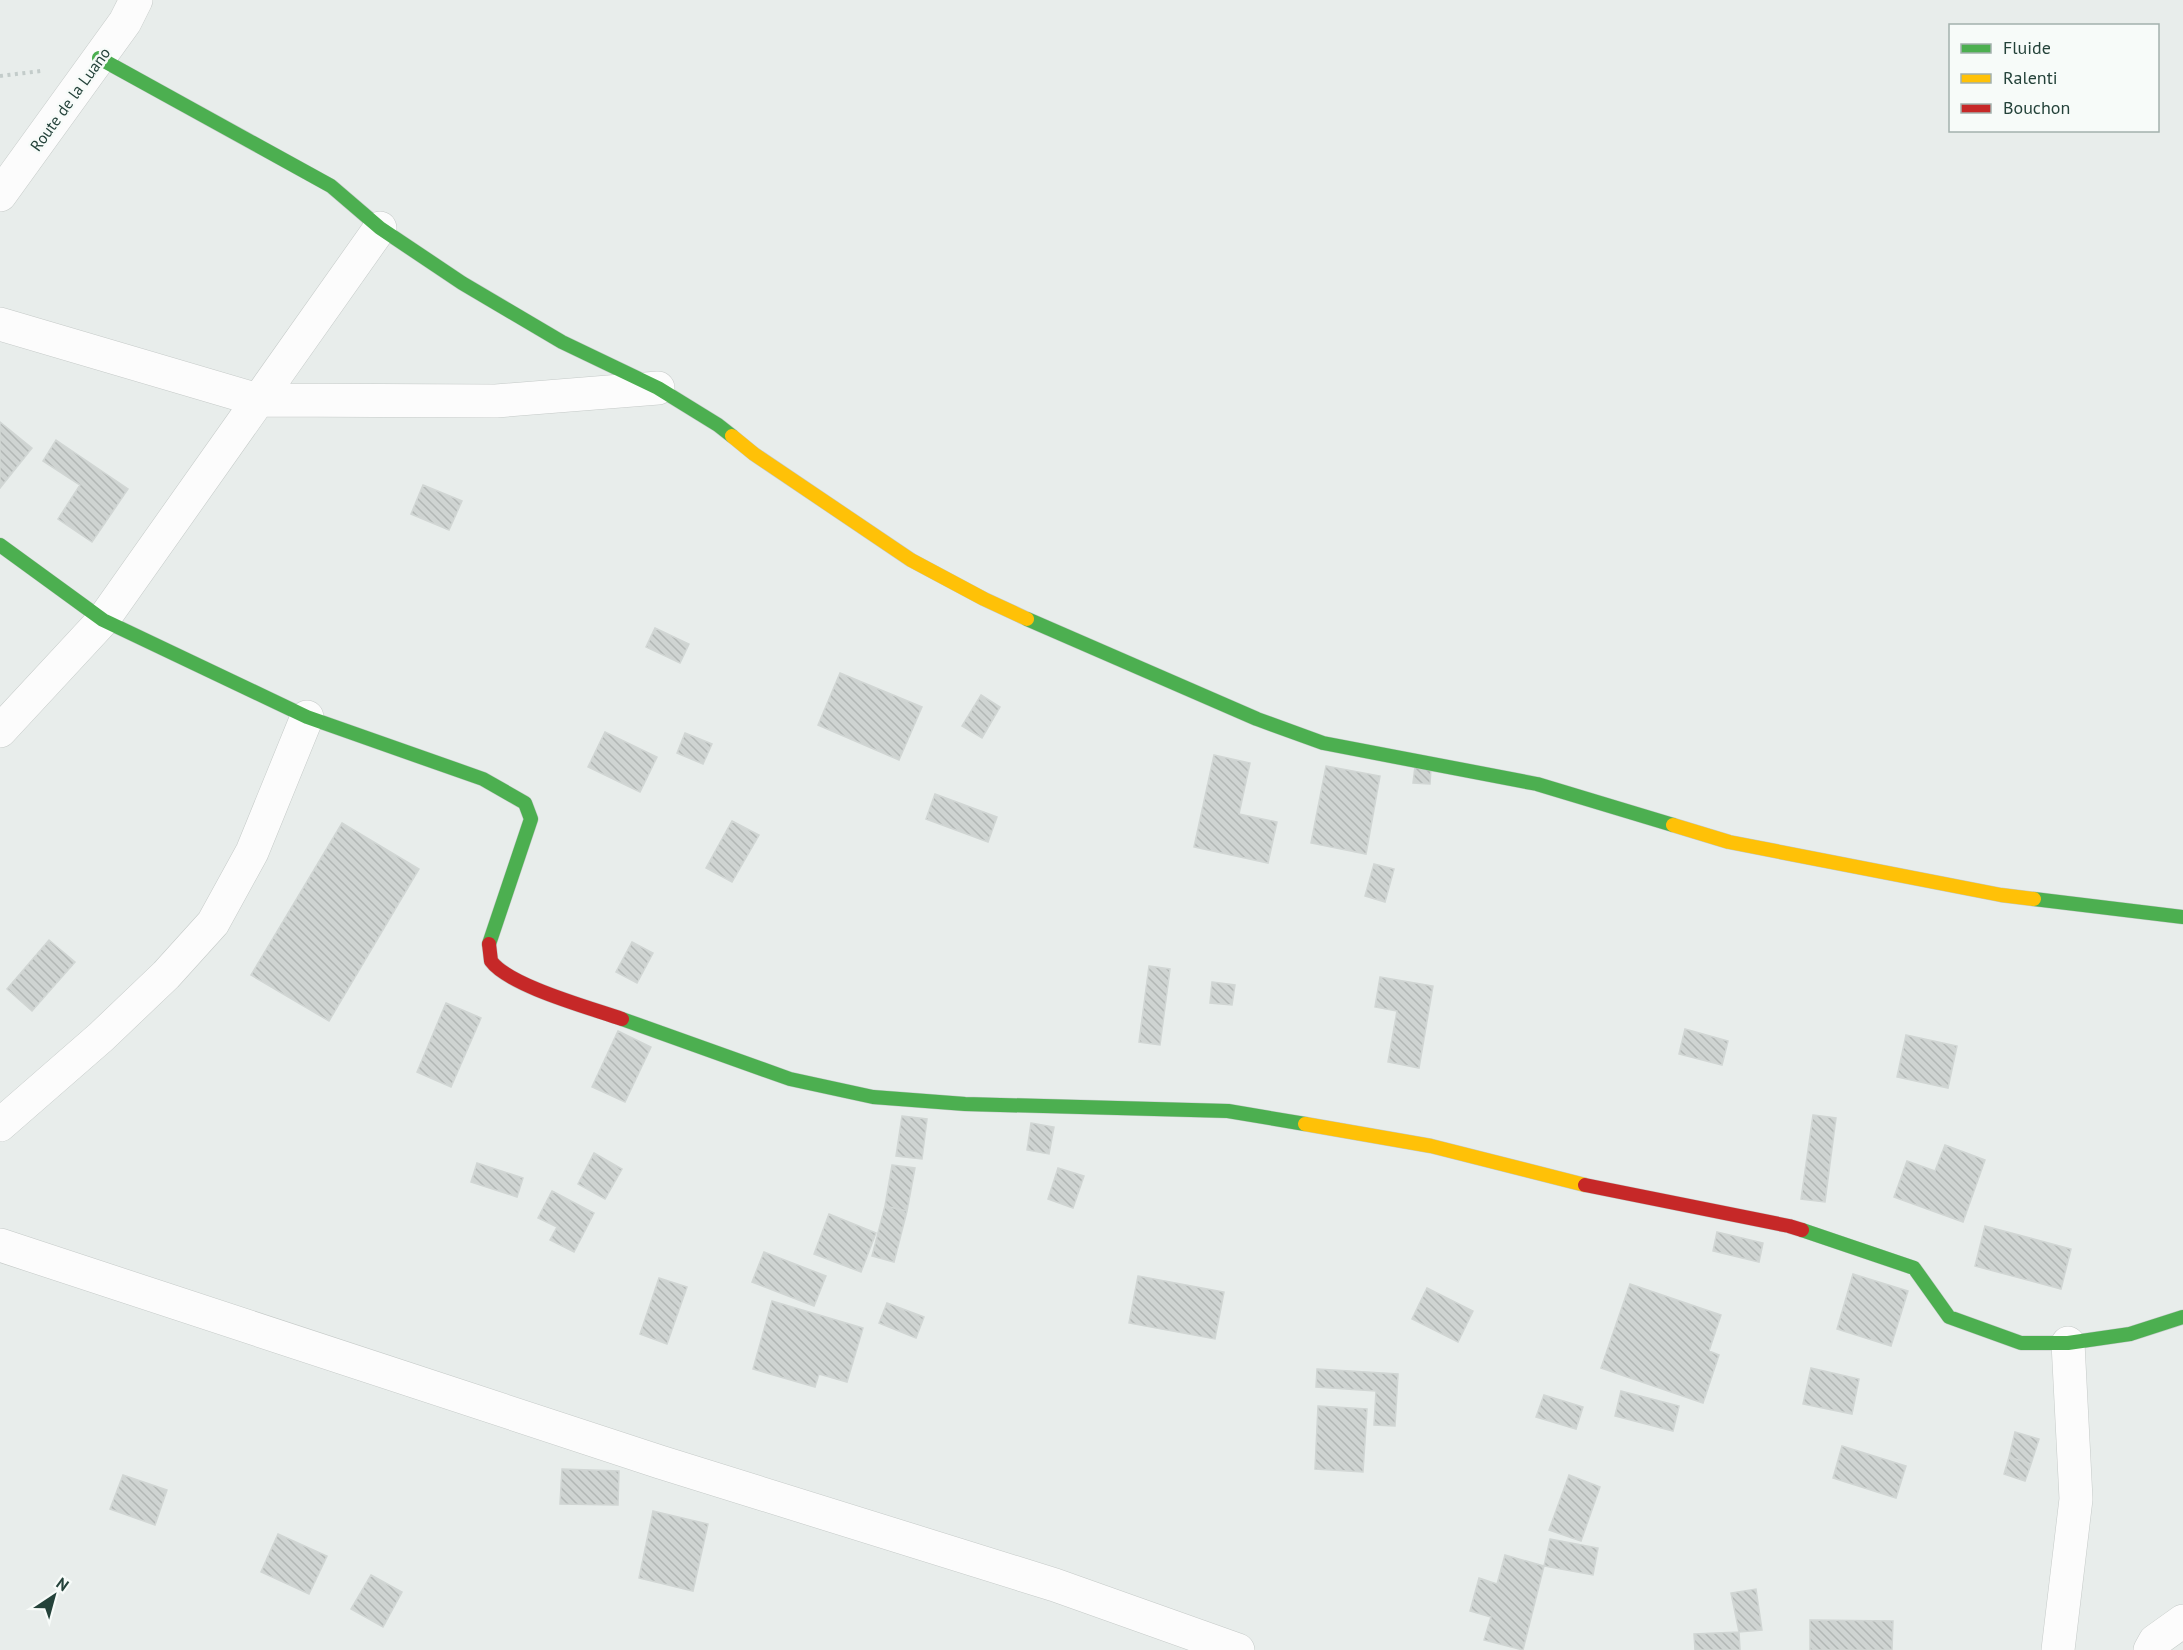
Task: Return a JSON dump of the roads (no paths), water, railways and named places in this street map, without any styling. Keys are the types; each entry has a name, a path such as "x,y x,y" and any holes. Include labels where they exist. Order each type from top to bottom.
{"street":[{"name":"Route de la Luano","path":"0,195 125,22 136,0"},
{"path":"99,58 331,186 380,228 462,283 562,342 658,388 718,425 754,454 911,560 984,599 1141,670 1257,719 1323,743 1536,784 1729,842 2001,896 2183,917"},
{"path":"0,731 103,620 380,228"},
{"path":"0,324 258,400 496,401 658,388"},
{"path":"0,545 103,620 307,717 483,779 525,803 531,819 489,941 488,953 492,963 509,977 546,992 779,1075 873,1097 965,1104 1228,1111 1431,1146 1561,1180 1789,1226 1914,1268 1949,1317 2021,1343 2068,1343 2130,1334 2183,1317"},
{"path":"0,1125 125,1014 166,975 213,923 252,852 307,717"},
{"path":"0,1245 660,1462 1055,1585 1238,1650"},
{"path":"2058,1650 2076,1499 2068,1343"},
{"path":"2150,1650 2155,1641 2183,1621"}]}
